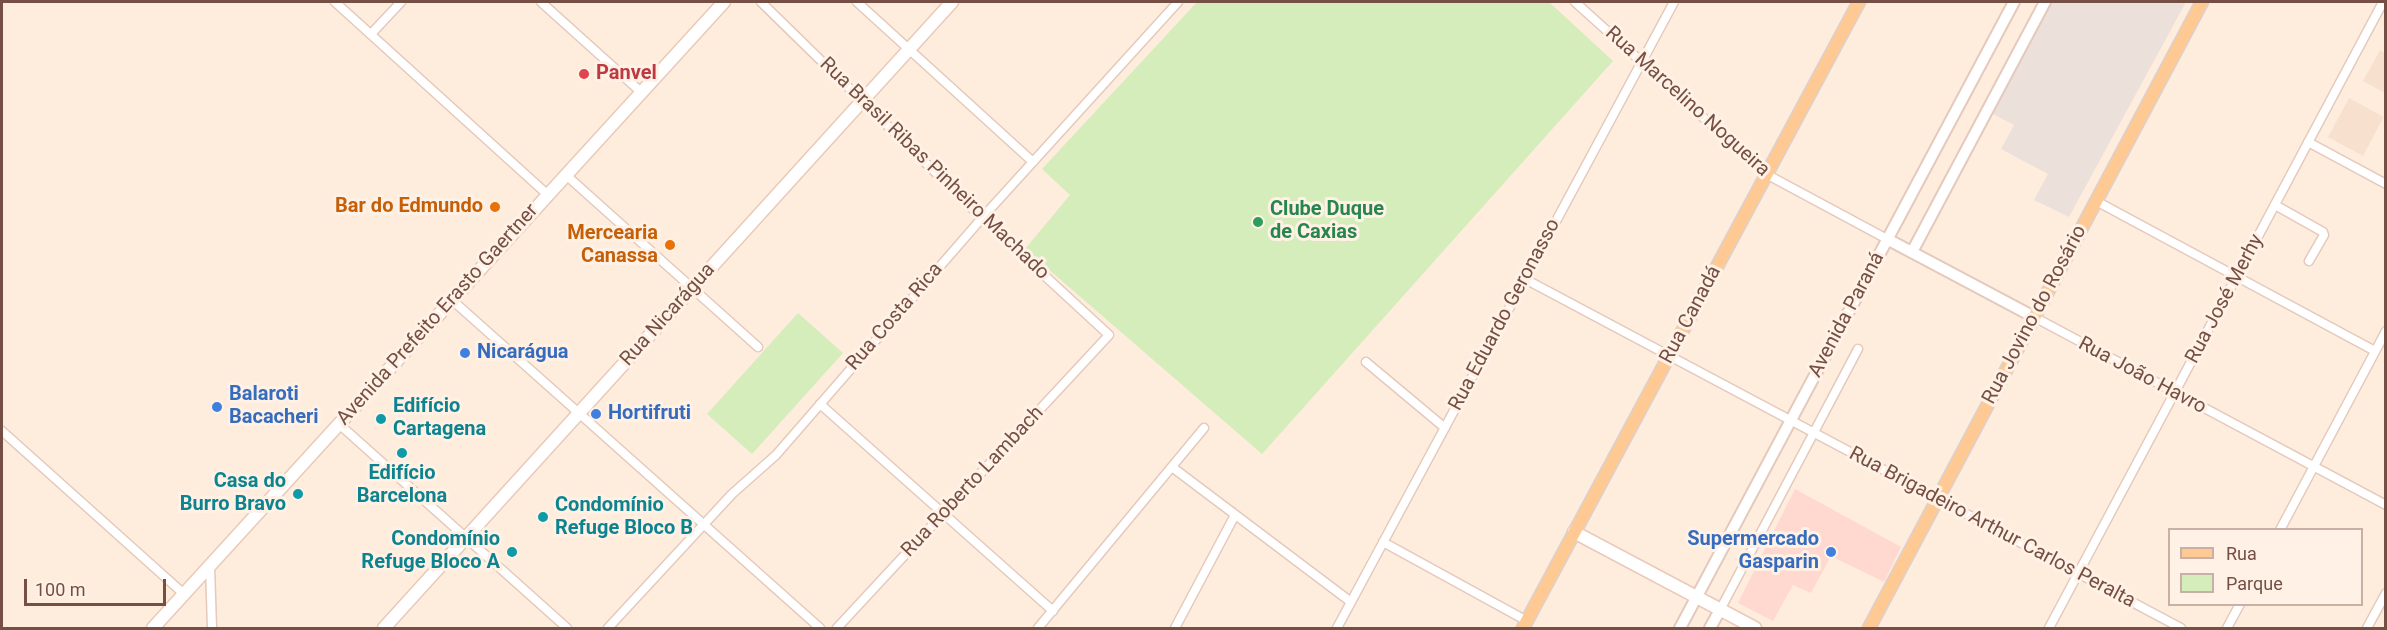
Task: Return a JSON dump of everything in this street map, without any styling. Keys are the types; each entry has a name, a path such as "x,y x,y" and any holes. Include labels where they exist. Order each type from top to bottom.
{"main road":[{"name":"Avenida Prefeito Erasto Gaertner","path":"153,628 724,2"},
{"name":"Rua Nicarágua","path":"384,628 952,2"},
{"name":"Rua Canadá","path":"1525,625 1859,2"},
{"name":"Rua Jovino do Rosário","path":"1869,628 2202,2"},
{"path":"1574,532 1755,628"}],"street":[{"path":"335,2 548,195"},
{"path":"371,34 401,2"},
{"path":"541,2 641,92"},
{"name":"Rua Brasil Ribas Pinheiro Machado","path":"761,2 982,218 1109,335"},
{"path":"857,2 1033,162"},
{"name":"Rua Costa Rica","path":"608,628 732,494 776,455 982,218 1178,2"},
{"name":"Rua Marcelino Nogueira","path":"1575,2 1766,174 1900,246"},
{"name":"Rua Eduardo Geronasso","path":"1337,628 1674,2"},
{"name":"Avenida Paraná","path":"1680,628 2014,2"},
{"name":"Avenida Paraná","path":"1912,252 2045,2"},
{"name":"Rua José Merhy","path":"2049,628 2383,2"},
{"path":"2308,142 2385,184"},
{"path":"566,174 758,347"},
{"path":"2096,201 2375,351"},
{"path":"2275,205 2324,234 2309,261"},
{"name":"Rua João Havro","path":"1900,246 2385,505"},
{"name":"Rua Brigadeiro Arthur Carlos Peralta","path":"1525,279 2181,628"},
{"path":"452,300 820,628"},
{"path":"2281,528 2385,331"},
{"name":"Rua Roberto Lambach","path":"837,628 1109,335"},
{"name":"Avenida Paraná","path":"1710,628 1858,349"},
{"path":"1365,362 1445,428"},
{"path":"820,404 1053,611"},
{"path":"339,424 567,628"},
{"path":"1038,628 1204,428"},
{"path":"2,431 184,594"},
{"path":"1172,467 1351,602"},
{"path":"1175,628 1235,515"},
{"path":"1383,542 1525,625"},
{"path":"210,566 212,628"},
{"path":"2367,628 2385,593"},
{"path":"2227,628 2239,606"}],"shaded area":[{"path":"2051,2 2186,2 2069,217 2034,200 2048,174 2001,149 2014,125 1991,113"},
{"path":"2380,50 2385,53 2385,93 2363,81"},
{"path":"2349,98 2384,117 2363,156 2328,137"},
{"name":"Supermercado Gasparin","path":"1795,489 1901,547 1884,582 1831,556 1811,593 1793,585 1773,621 1738,603"}],"green space":[{"name":"Clube Duque de Caxias","path":"1197,2 1549,2 1613,61 1262,454 1025,249 1070,195 1042,169"},
{"path":"798,313 843,353 752,454 707,414"}],"place":[{"name":"Panvel","path":"584,74"},
{"name":"Bar do Edmundo","path":"495,207"},
{"name":"Clube Duque de Caxias","path":"1258,222"},
{"name":"Mercearia Canassa","path":"670,245"},
{"name":"Nicarágua","path":"465,353"},
{"name":"Balaroti Bacacheri","path":"217,407"},
{"name":"Hortifruti","path":"596,414"},
{"name":"Edifício Cartagena","path":"381,419"},
{"name":"Edifício Barcelona","path":"402,453"},
{"name":"Casa do Burro Bravo","path":"298,494"},
{"name":"Condomínio Refuge Bloco B","path":"543,517"},
{"name":"Condomínio Refuge Bloco A","path":"512,552"},
{"name":"Supermercado Gasparin","path":"1831,552"}]}
